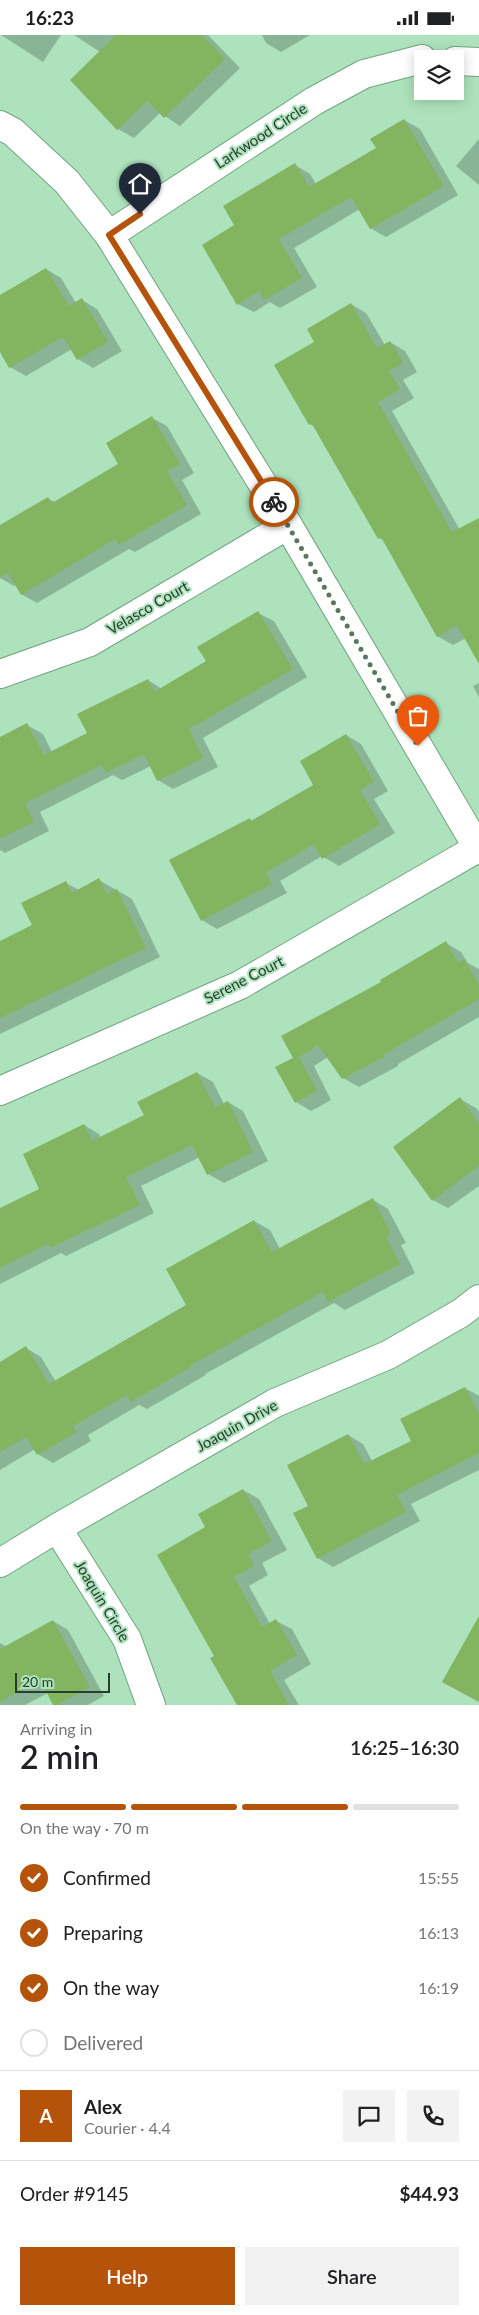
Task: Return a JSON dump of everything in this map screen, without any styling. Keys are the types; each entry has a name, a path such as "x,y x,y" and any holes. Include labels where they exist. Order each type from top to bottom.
{"street":[{"name":"Larkwood Circle","path":"109,235 314,101 364,75 414,61"},
{"path":"464,61 479,62"},
{"path":"4,135 67,182 109,235 288,525 479,849"},
{"name":"Velasco Court","path":"0,673 90,642 288,525"},
{"name":"Serene Court","path":"0,1091 240,985 479,849"},
{"name":"Joaquin Drive","path":"0,1563 57,1528 275,1403 388,1355 461,1313 479,1299"},
{"name":"Joaquin Circle","path":"57,1528 127,1639 151,1705"}],"building":[{"path":"116,35 202,35 225,59 164,118 147,101 117,130 70,80"},
{"path":"404,119 444,186 370,229 351,197 279,239 302,278 264,300 259,291 237,305 202,245 234,225 223,206 295,163 309,187 376,148 370,139"},
{"path":"46,268 69,306 82,298 108,342 77,360 63,337 9,368 0,352 0,295"},
{"path":"351,303 377,348 390,341 403,363 389,371 400,389 378,402 452,532 479,518 479,664 457,625 437,637 381,537 378,539 312,424 309,425 274,365 314,342 307,329"},
{"path":"152,416 180,464 167,471 187,505 119,545 115,539 21,595 8,573 0,577 0,525 48,497 52,503 118,464 106,443"},
{"path":"258,611 293,669 189,729 203,758 157,781 144,754 106,773 102,765 25,803 34,822 0,839 0,737 27,723 44,755 87,733 77,714 148,679 154,692 206,661 197,647"},
{"path":"346,734 374,782 360,790 380,824 322,859 314,844 266,873 272,884 201,921 169,860 250,818 251,821 313,785 300,761"},
{"path":"99,878 107,894 117,889 146,948 0,1018 0,941 32,925 21,903 66,881 72,893"},
{"path":"446,941 458,963 464,959 479,985 479,999 383,1055 384,1057 342,1079 318,1045 299,1057 317,1091 295,1103 275,1067 293,1058 281,1036 381,982 380,980"},
{"path":"197,1072 215,1107 228,1101 253,1152 207,1175 192,1145 126,1177 140,1205 50,1248 48,1244 0,1268 0,1208 39,1189 23,1154 84,1124 92,1141 144,1115 137,1102"},
{"path":"460,1097 479,1123 479,1166 432,1201 393,1147"},
{"path":"373,1198 391,1234 386,1237 400,1264 328,1302 323,1292 191,1365 131,1402 127,1395 73,1426 77,1432 37,1455 26,1437 0,1452 0,1362 26,1346 49,1384 186,1305 166,1269 254,1220 272,1252"},
{"path":"465,1387 479,1414 479,1453 397,1495 406,1512 317,1559 293,1513 308,1506 287,1465 348,1434 364,1464 411,1441 400,1419"},
{"path":"243,1489 272,1541 248,1554 254,1566 234,1577 262,1627 276,1619 297,1655 270,1671 289,1705 237,1705 210,1658 214,1656 157,1555 205,1527 198,1514"},
{"path":"479,1616 479,1702 442,1682"},
{"path":"53,1620 90,1687 57,1705 53,1705 40,1680 0,1702 0,1649"}],"way so far":[{"path":"274,502 418,746"}],"route":[{"path":"140,214 109,235 274,502"}]}
